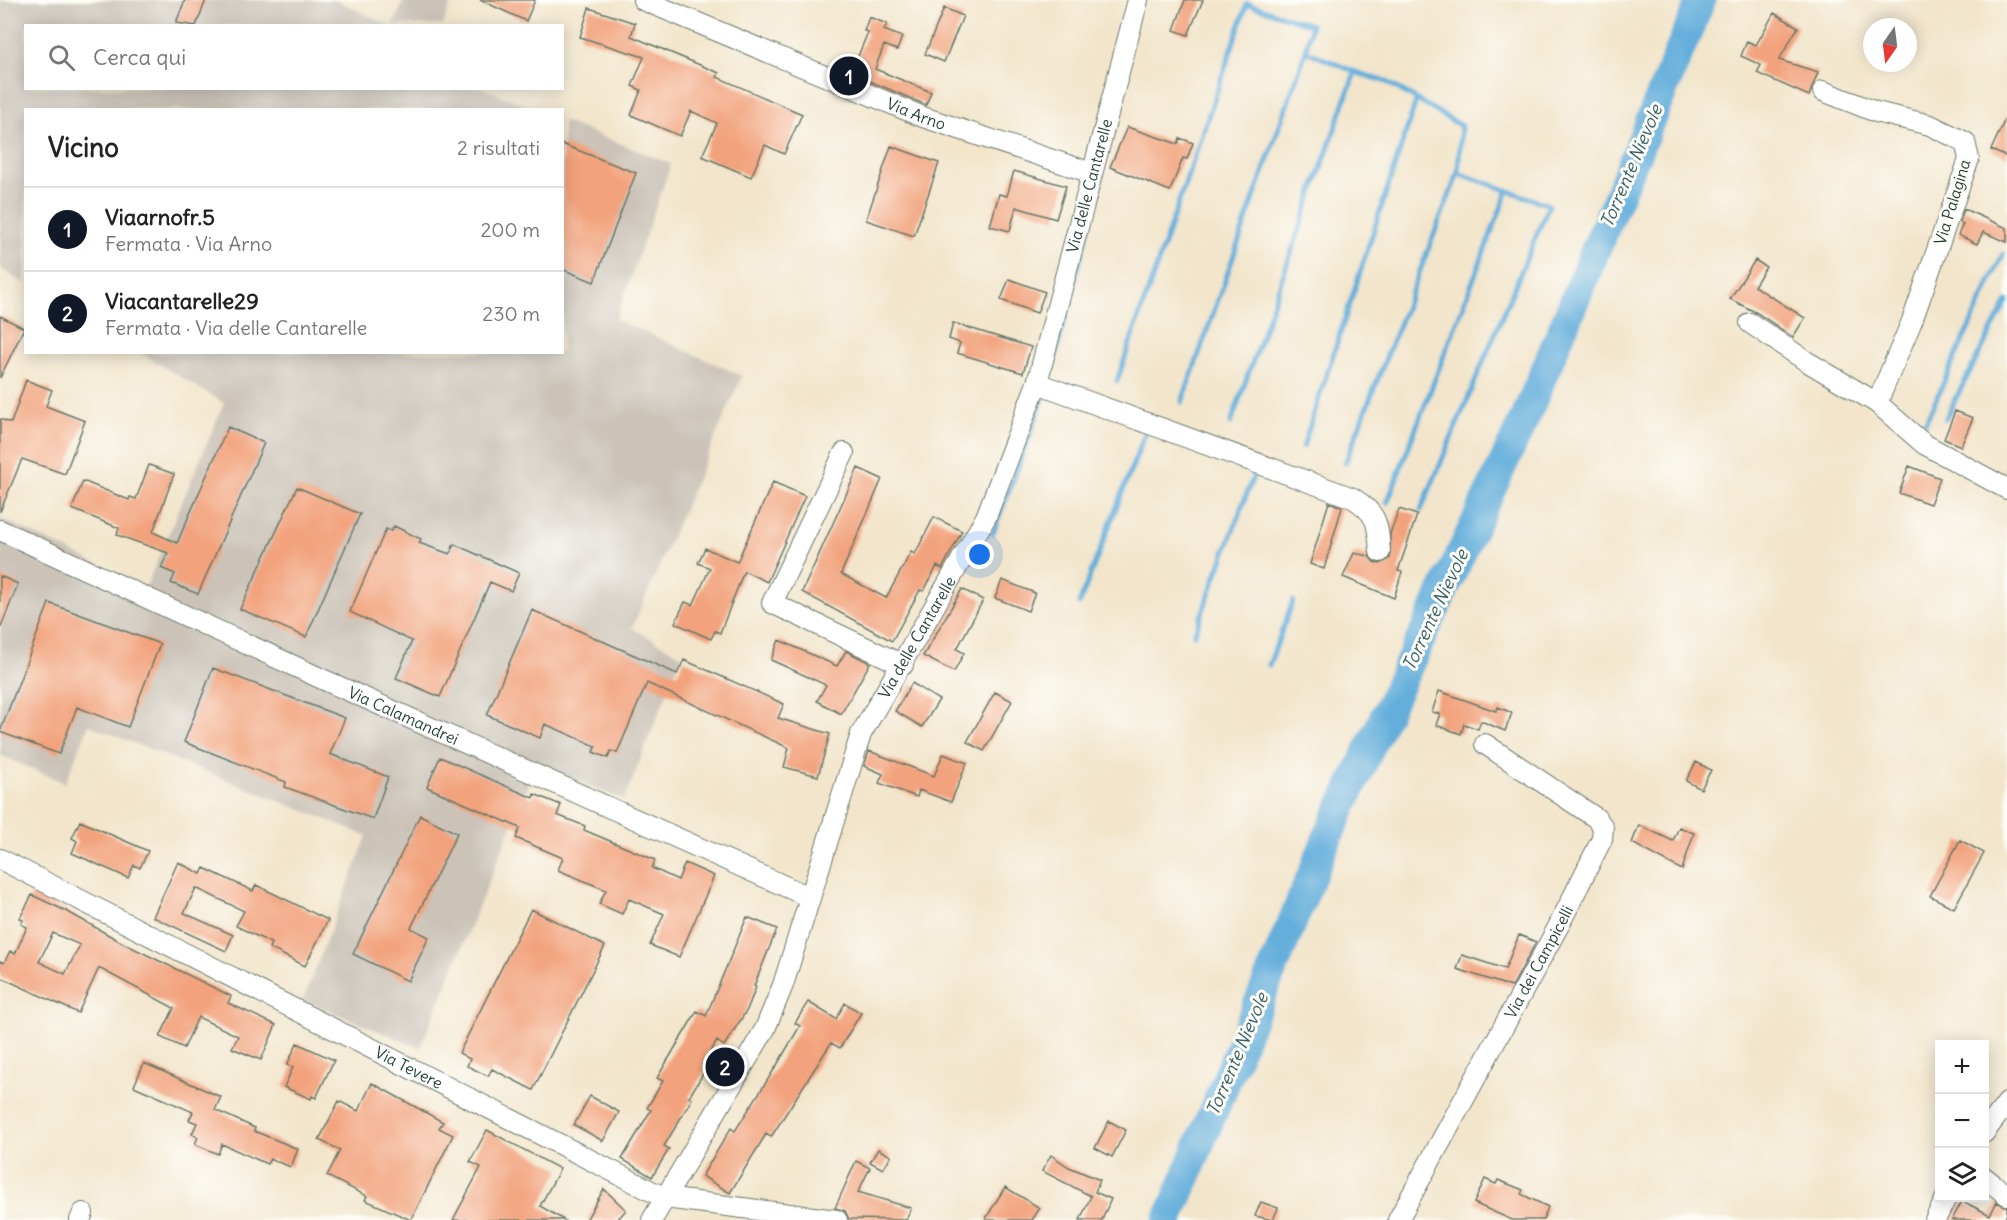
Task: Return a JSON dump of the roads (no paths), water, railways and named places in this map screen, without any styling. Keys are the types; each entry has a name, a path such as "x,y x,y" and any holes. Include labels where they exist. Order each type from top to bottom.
{"street":[{"name":"Via Arno","path":"643,0 923,117 1092,173"},
{"name":"Via delle Cantarelle","path":"652,1220 765,1029 783,985 861,734 903,665 986,517 1037,383 1138,0"},
{"name":"Via Palagina","path":"1823,91 1876,112 1929,125 1965,142 1969,159 1912,321 1877,403"},
{"path":"1750,323 1806,361 1877,403 1924,444 2007,489"},
{"path":"1037,383 1353,498 1374,514 1380,552"},
{"path":"844,453 772,603 903,665"},
{"name":"Via Calamandrei","path":"0,530 331,683 809,897"},
{"name":"Via dei Campicelli","path":"1398,1220 1558,927 1602,839 1603,827 1596,818 1485,744"},
{"name":"Via Tevere","path":"0,859 665,1198 837,1220"},
{"path":"1989,1126 2007,1103"},
{"path":"1989,1181 2007,1195"},
{"path":"1935,1220 1944,1202"}],"waterway":[{"name":"Torrente Nievole","path":"1168,1220 1326,841 1527,413 1701,0"},
{"path":"1117,381 1247,4 1311,25 1306,51 1355,72 1387,82 1461,126 1458,173 1549,205 1421,510"},
{"path":"1182,402 1306,51"},
{"path":"1231,423 1355,72"},
{"path":"1303,447 1416,101"},
{"path":"1345,463 1458,173"},
{"path":"1051,374 1101,178"},
{"path":"1387,503 1508,190"},
{"path":"1925,423 2003,254"},
{"path":"1945,419 2007,301"},
{"path":"993,533 1044,397"},
{"path":"1079,604 1146,431"},
{"path":"1194,635 1256,469"},
{"path":"1269,665 1293,601"}],"place":[{"name":"Viaarnofr.5","path":"849,76"},
{"name":"Viacantarelle29","path":"725,1067"}]}
